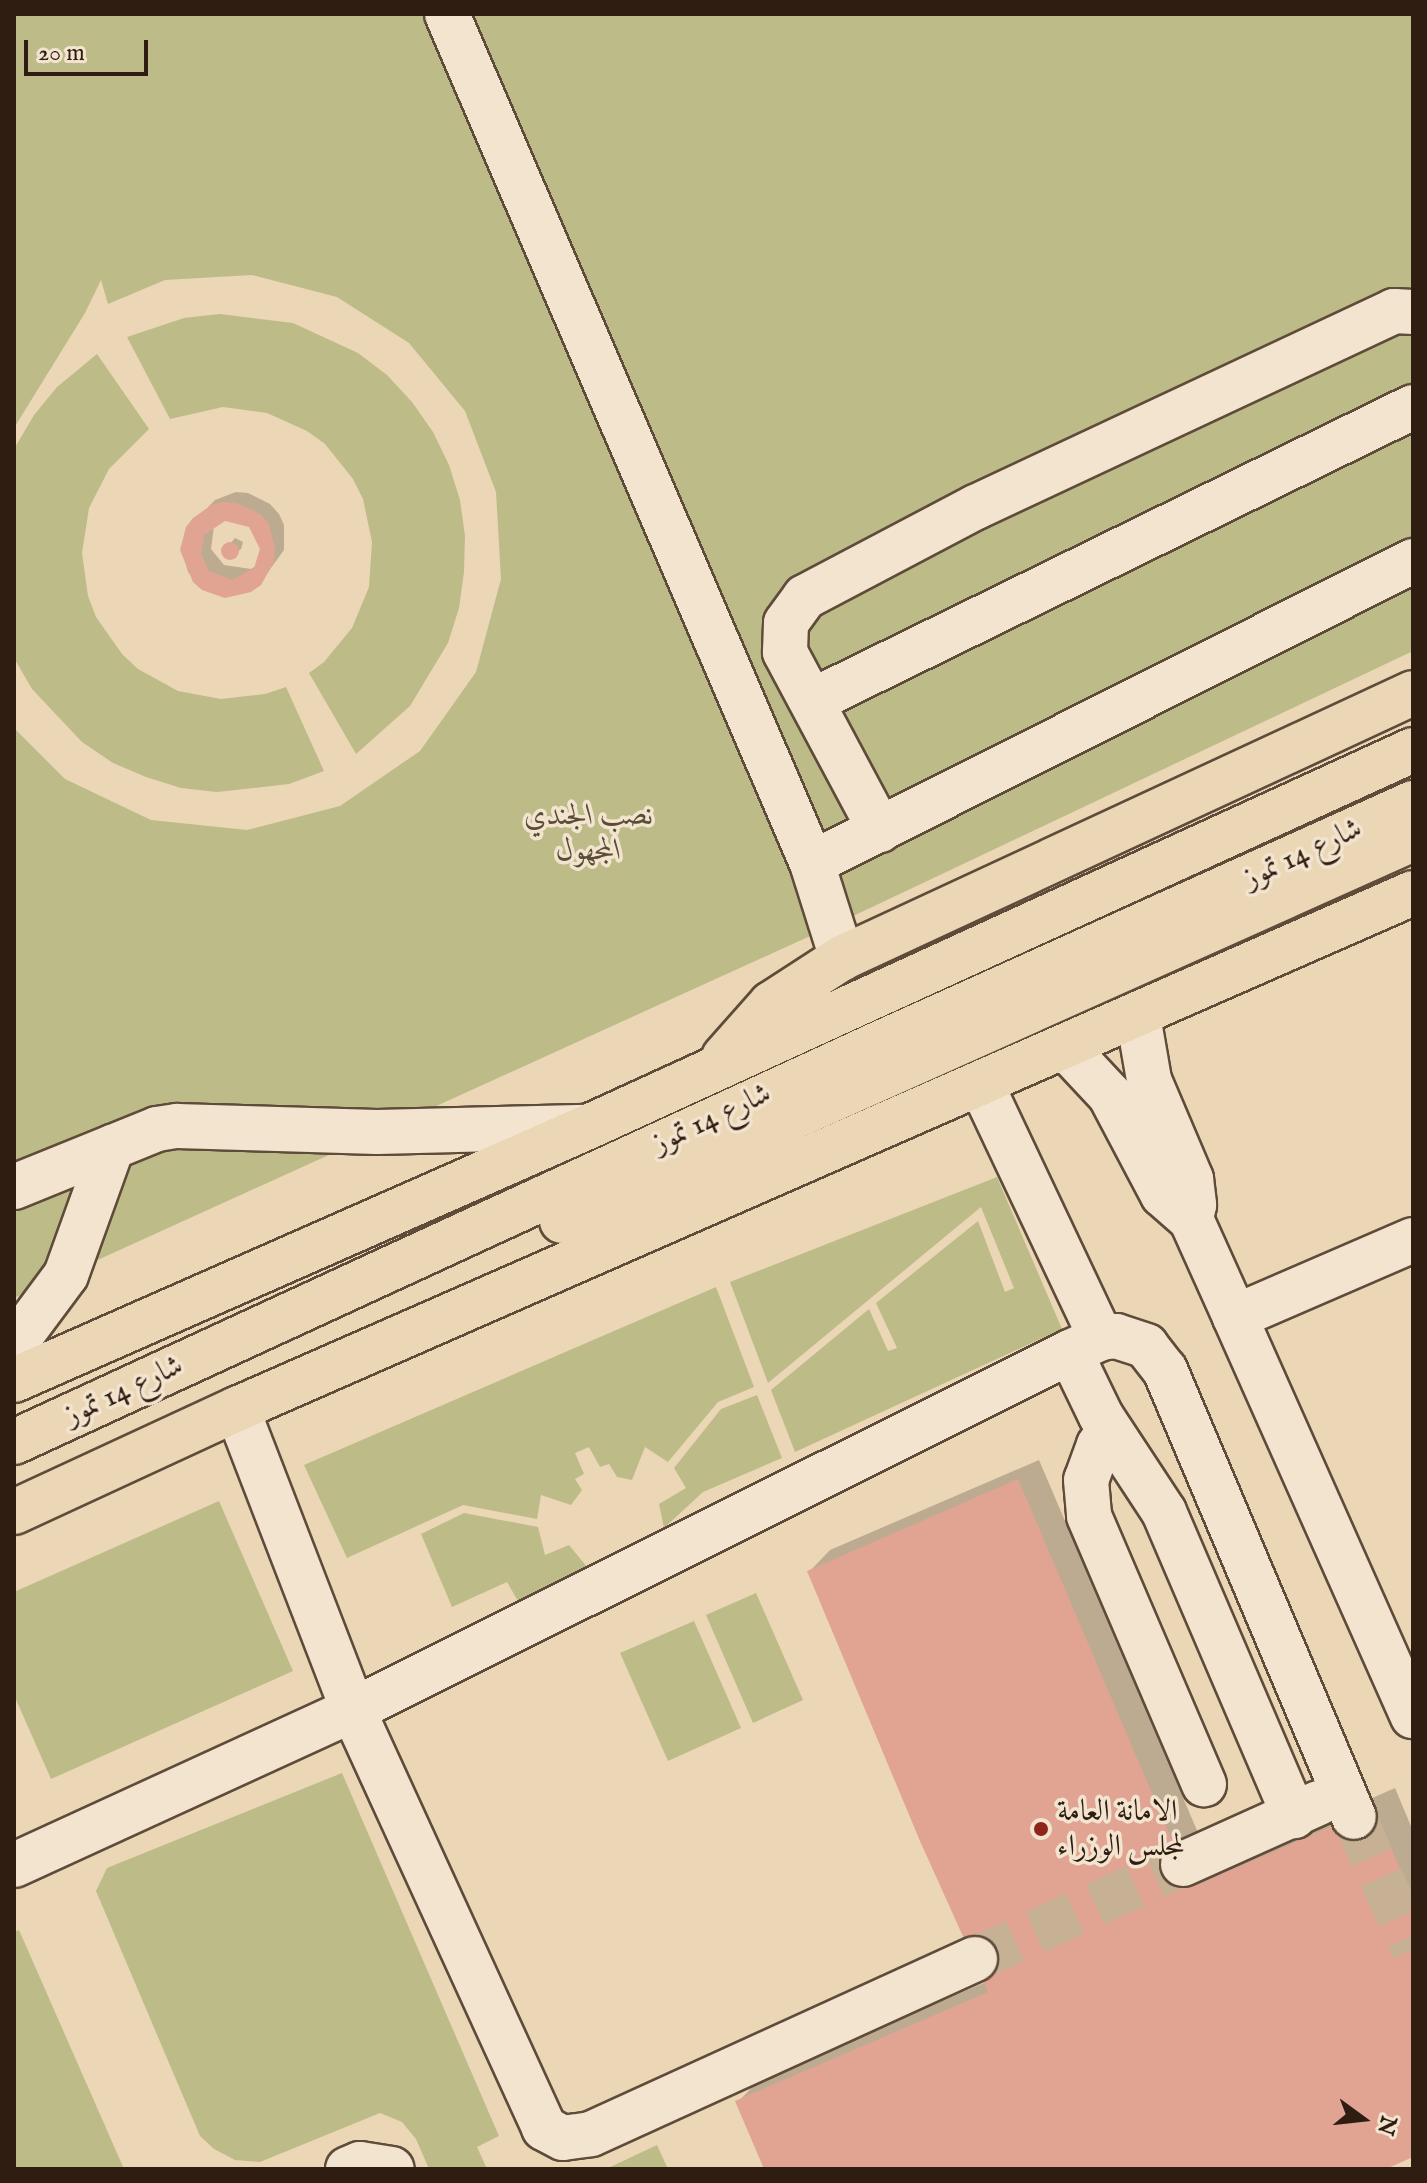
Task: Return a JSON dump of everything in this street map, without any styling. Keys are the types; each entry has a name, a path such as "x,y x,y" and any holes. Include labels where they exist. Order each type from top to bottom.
{"main road":[{"path":"715,1069 771,1004 842,958 1413,693"},
{"name":"شارع 14 تموز","path":"14,1380 588,1127 1413,750"},
{"name":"شارع 14 تموز","path":"14,1442 466,1232 1413,803"},
{"path":"466,1232 496,1235 563,1221 1413,839"},
{"path":"14,1512 237,1409 1066,1048 1413,893"}],"lane":[{"path":"447,14 812,863 842,958"},
{"path":"880,830 785,652 786,623 805,597 1019,487 1394,311 1413,312"},
{"path":"812,701 1413,407"},
{"path":"812,863 1413,561"},
{"path":"1138,1016 1149,1080 1191,1179 1194,1205 1191,1219"},
{"path":"1066,1048 1110,1095 1163,1195 1191,1219 1413,1716"},
{"path":"981,1084 1086,1345 1110,1431 1134,1462 1164,1512 1294,1816"},
{"path":"14,1187 157,1129 177,1126 377,1132 588,1127"},
{"path":"14,1345 66,1275 112,1147"},
{"path":"1235,1317 1413,1240"},
{"path":"14,1865 353,1710 1086,1345 1116,1336 1146,1346 1165,1370 1348,1804 1294,1816 1183,1864"},
{"path":"237,1409 353,1710 540,2121 557,2136 578,2138 591,2134 975,1959"},
{"path":"1110,1431 1099,1445 1086,1480 1089,1516 1204,1784"},
{"path":"348,2169 360,2164 392,2169"}],"green space":[{"name":"نصب الجندي المجهول","path":"14,14 1413,14 1413,651 830,927 14,1298 14,728 65,779 151,820 247,830 340,806 420,751 476,672 501,579 496,492 465,411 409,343 337,297 252,275 165,280 108,304 101,280 85,313 14,428"},
{"path":"220,314 293,323 358,353 387,375 412,402 433,432 449,465 460,500 465,536 464,572 459,608 448,643 410,706 356,754 309,673 324,662 352,628 369,587 372,542 363,499 353,479 325,444 307,431 267,413 223,407 170,419 127,337 184,318"},
{"path":"97,354 149,429 109,469 89,508 82,553 88,596 96,617 122,654 138,669 178,691 221,699 265,694 286,687 324,771 289,784 217,792 181,788 146,777 113,763 82,742 32,689 14,658 14,449 34,415 57,387"},
{"path":"997,1177 1062,1329 795,1452 771,1390 869,1309 888,1351 897,1348 876,1303 978,1221 1005,1292 1014,1288 981,1207 768,1383 730,1282"},
{"path":"716,1287 754,1387 718,1402 668,1462 645,1447 632,1480 617,1477 609,1464 600,1467 589,1447 575,1453 584,1474 575,1479 582,1490 571,1505 541,1495 537,1519 463,1505 347,1558 304,1465"},
{"path":"757,1395 782,1458 703,1492 664,1528 659,1504 686,1488 674,1468 721,1409"},
{"path":"219,1501 293,1671 51,1779 14,1695 14,1592"},
{"path":"464,1513 538,1527 545,1555 569,1545 587,1567 518,1601 507,1582 452,1607 421,1534"},
{"path":"756,1593 803,1700 753,1723 706,1615"},
{"path":"694,1621 741,1728 668,1761 620,1653"},
{"path":"342,1773 499,2136 477,2147 487,2169 429,2169 416,2139 402,2122 380,2113 260,2162 235,2160 214,2149 200,2136 96,1891 107,1868"},
{"path":"19,1930 124,2169 14,2169 14,1932"},
{"path":"657,2145 668,2169 606,2169"}],"building":[{"path":"237,503 260,514 269,524 275,549 274,562 261,585 251,592 225,598 202,590 193,582 180,550 186,527 213,504","holes":["225,521 249,527 260,549 254,568 232,580 209,571 201,554 204,535"]},
{"path":"230,542 239,551 230,560 221,551"},
{"name":"الامانة العامة لمجلس الوزراء","path":"1018,1479 1192,1887 1374,1808 1413,1899 1413,2157 1386,2169 764,2169 735,2101 988,1992 920,1841 807,1571"}],"tunnel":[{"path":"1354,1817 1413,1949"},
{"path":"975,1959 1183,1864"}],"place":[{"name":"الامانة العامة لمجلس الوزراء","path":"1041,1829"}]}
